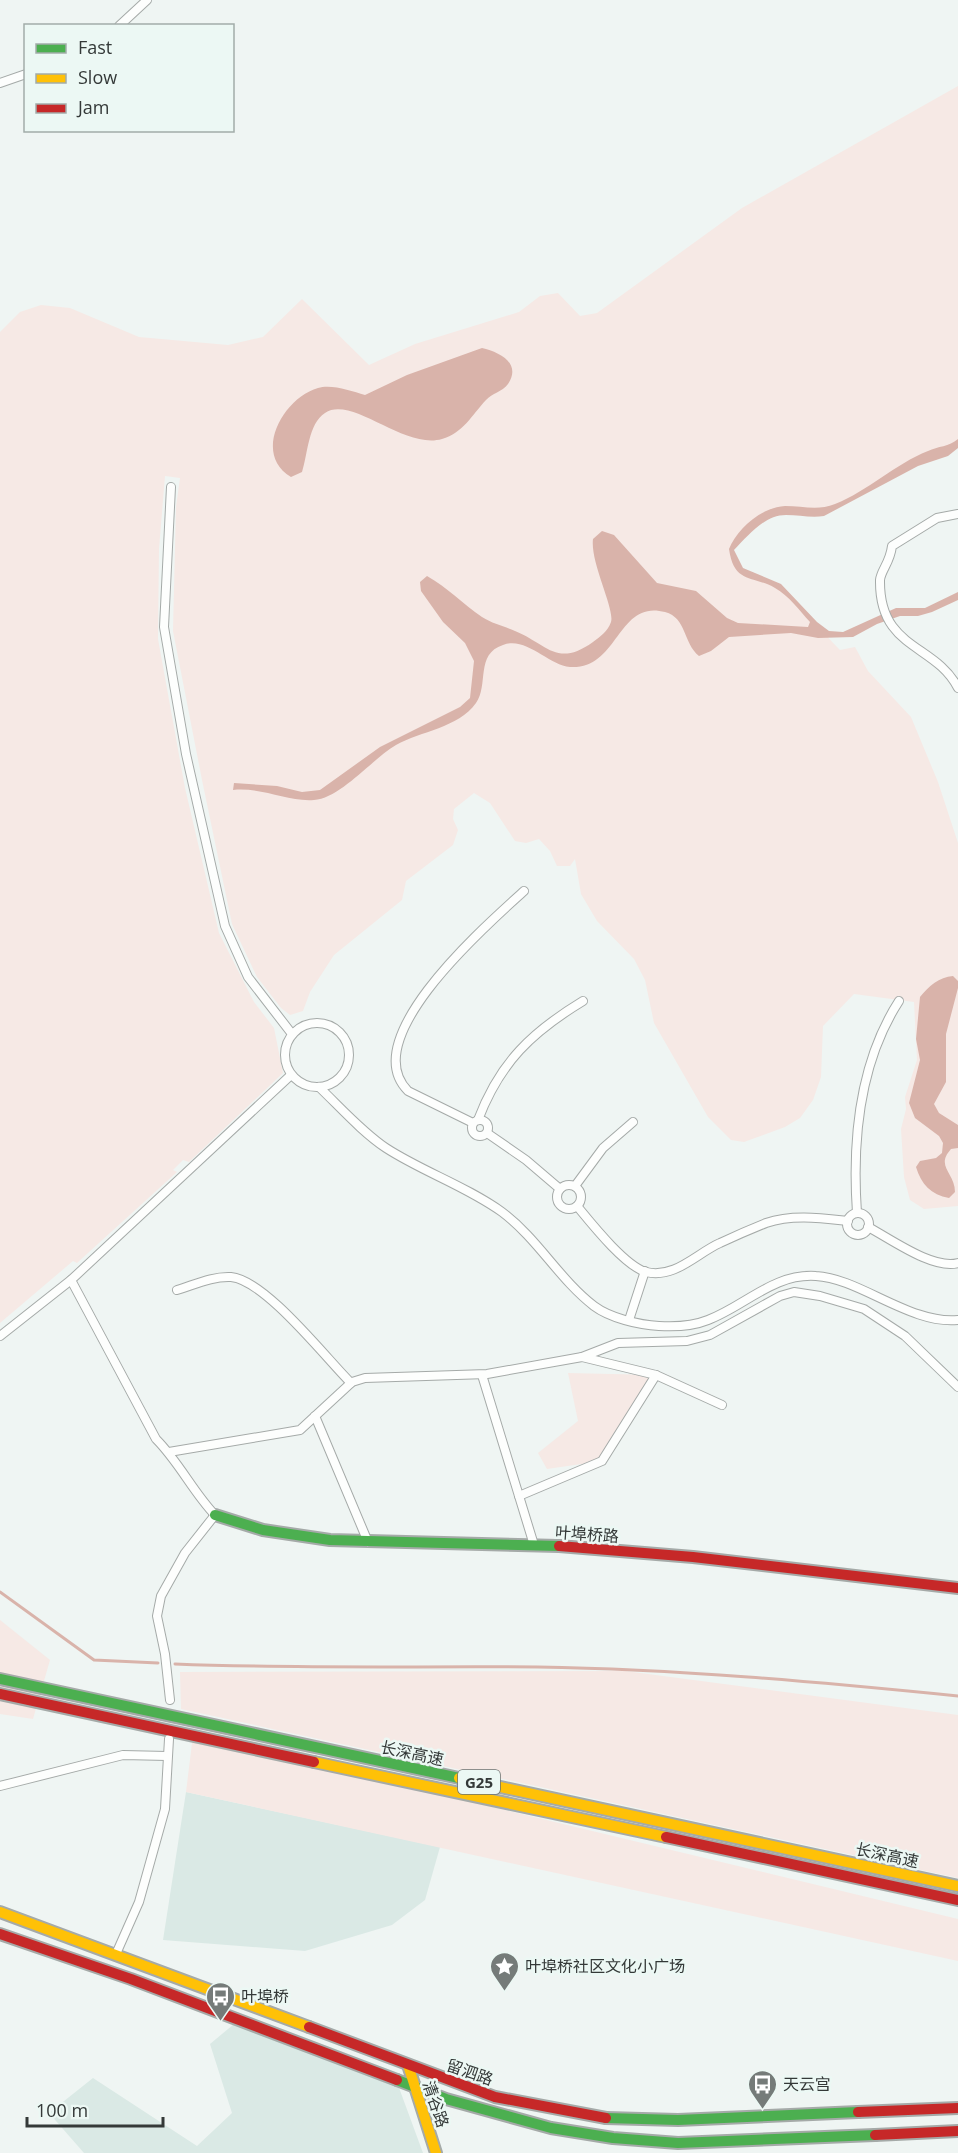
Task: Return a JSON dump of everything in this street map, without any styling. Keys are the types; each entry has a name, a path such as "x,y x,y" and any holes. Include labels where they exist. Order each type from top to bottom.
{"main road":[{"name":"叶埠桥路","path":"215,1515 263,1530 328,1539 438,1546 534,1545 681,1556 958,1588"},
{"name":"长深高速","path":"0,1679 958,1886"},
{"name":"长深高速","path":"0,1694 958,1900"},
{"name":"留泗路","path":"0,1912 495,2097 597,2118 678,2121 958,2108"},
{"name":"留泗路","path":"0,1934 142,1982 413,2086 520,2120 613,2138 678,2143 958,2131"},
{"name":"清谷路","path":"408,2065 436,2153"}],"street":[{"path":"120,24 147,0"},
{"path":"0,83 24,75"},
{"path":"171,487 164,627 186,754 225,926 248,977 292,1034"},
{"path":"958,514 937,518 892,546 887,567 881,572 884,609 892,625 911,646 944,668 958,688"},
{"path":"487,1133 487,1123 476,1121 408,1090 400,1083 396,1055 400,1037 424,993 485,926 524,891"},
{"path":"487,1133 479,1136 474,1134 472,1128 506,1066 547,1022 583,1001"},
{"path":"857,1213 856,1136 864,1091 873,1051 883,1026 899,1001"},
{"path":"319,1087 338,1079 344,1071 349,1051 340,1033 321,1023 300,1027 292,1034 284,1054 291,1075 299,1082 319,1087 386,1148 502,1212 533,1238 579,1292 596,1307 629,1320 657,1326 685,1326 708,1320 777,1282 802,1275 824,1276 916,1313 958,1320"},
{"path":"0,1336 71,1280 291,1075"},
{"path":"575,1186 603,1148 633,1122"},
{"path":"487,1133 526,1160 560,1189"},
{"path":"567,1185 575,1186 581,1195 577,1206 566,1208 560,1203 557,1196 560,1189 567,1185"},
{"path":"577,1206 626,1258 645,1272 664,1272 698,1258 719,1243 768,1222 787,1218 819,1217 848,1221"},
{"path":"857,1213 867,1217 868,1227 864,1233 857,1235 848,1228 848,1221 851,1215 857,1213"},
{"path":"868,1227 936,1263 949,1265 958,1263"},
{"path":"629,1320 645,1272"},
{"path":"177,1290 217,1278 232,1277 260,1289 277,1303 351,1383"},
{"path":"71,1280 156,1439 169,1452 201,1500 215,1515 185,1553 161,1596 157,1616 165,1653 170,1700"},
{"path":"169,1452 300,1430 351,1383 365,1378 482,1375 582,1357 618,1343 687,1341 710,1335 780,1296 794,1292 820,1296 864,1309 904,1336 958,1387"},
{"path":"582,1357 656,1374 681,1384 722,1406"},
{"path":"519,1496 602,1461 656,1374"},
{"path":"482,1375 534,1545"},
{"path":"315,1416 368,1542"},
{"path":"116,1954 139,1902 165,1809 169,1740"},
{"path":"0,1786 123,1755 167,1756"}],"shaded area":[{"path":"958,86 958,443 828,510 774,512 731,550 742,570 748,575 777,584 785,590 840,650 855,647 868,671 911,717 938,782 958,843 958,1206 924,1209 910,1200 904,1177 901,1129 906,1109 905,1097 917,1060 914,1002 854,994 823,1026 821,1077 813,1100 800,1118 785,1127 744,1142 731,1140 708,1117 654,1023 645,980 634,959 597,921 581,894 575,859 570,866 557,866 550,851 539,839 526,843 515,841 490,803 474,793 454,809 453,819 458,830 453,845 406,881 402,900 334,955 310,992 303,1011 290,1015 281,1008 257,977 232,924 173,631 176,507 180,478 165,476 159,549 158,639 185,788 219,933 254,1002 274,1028 283,1073 189,1162 183,1160 173,1170 177,1172 77,1263 73,1261 0,1323 0,332 20,312 41,305 70,308 139,337 228,345 263,337 302,299 369,365 415,344 519,312 540,296 558,293 580,316 597,313 742,208"},
{"path":"482,348 495,352 507,360 512,370 512,377 506,387 488,398 467,423 456,432 442,439 427,440 411,437 364,416 336,409 325,413 315,424 302,472 291,477 280,467 274,455 273,441 277,428 284,414 305,394 318,388 329,387 342,388 365,395 407,375"},
{"path":"958,439 958,448 948,456 918,466 824,516 786,515 771,518 757,527 734,550 743,568 781,584 817,622 829,631 843,632 896,608 925,608 958,592 958,600 932,612 918,616 900,616 877,624 853,637 818,638 791,633 729,637 711,651 699,656 694,651 681,625 672,615 649,611 637,616 627,624 599,658 586,665 570,667 520,644 503,645 494,649 489,655 480,696 468,711 449,724 396,745 335,793 324,798 304,800 254,791 233,790 234,783 277,786 302,792 320,790 380,747 460,707 470,698 474,661 465,643 443,622 421,591 420,582 427,576 486,619 526,636 552,651 570,653 581,650 596,640 606,631 611,622 593,549 593,539 602,531 614,535 657,583 696,591 727,618 738,623 808,627 810,622 785,595 767,584 745,577 735,568 729,549 738,534 751,520 776,507 816,508 847,499 916,456 951,444"},
{"path":"953,976 958,981 958,988 946,1034 946,1082 934,1104 939,1113 958,1125 958,1148 951,1149 945,1160 955,1192 949,1198 932,1191 918,1173 916,1167 920,1161 936,1158 942,1153 943,1143 939,1136 915,1118 909,1103 920,1060 916,1039 920,997 935,983"},
{"path":"568,1373 656,1375 602,1461 547,1469 538,1453 578,1421"},
{"path":"0,1620 50,1660 33,1719 0,1714"},
{"path":"625,1671 958,1715 958,1878 181,1709 180,1672"},
{"path":"193,1735 958,1919 958,1961 186,1792"},
{"path":"186,1792 440,1847 425,1900 392,1925 305,1951 163,1940"},
{"path":"234,2024 398,2085 423,2153 84,2153 49,2113 93,2078 197,2146 232,2113 210,2044"}],"waterway":[{"path":"0,1592 94,1660 158,1663"},
{"path":"175,1664 643,1670 958,1696"}],"traffic: fast":[{"path":"215,1515 263,1530 330,1540 559,1546"},
{"path":"0,1679 459,1778"},
{"path":"397,2080 446,2099 551,2128 613,2138 678,2143 875,2135"},
{"path":"606,2118 678,2120 858,2112"}],"traffic: slow":[{"path":"314,1762 666,1837"},
{"path":"459,1778 958,1886"},
{"path":"0,1912 309,2027"},
{"path":"408,2065 436,2153"}],"traffic: jam":[{"path":"559,1546 693,1557 958,1588"},
{"path":"0,1694 314,1762"},
{"path":"666,1837 958,1900"},
{"path":"0,1934 131,1979 397,2080"},
{"path":"309,2027 495,2097 606,2118"},
{"path":"858,2112 958,2108"},
{"path":"875,2135 958,2131"}],"place":[{"name":"叶埠桥社区文化小广场","path":"504,1992"},
{"name":"叶埠桥","path":"220,2022"},
{"name":"天云宫","path":"762,2110"}]}
